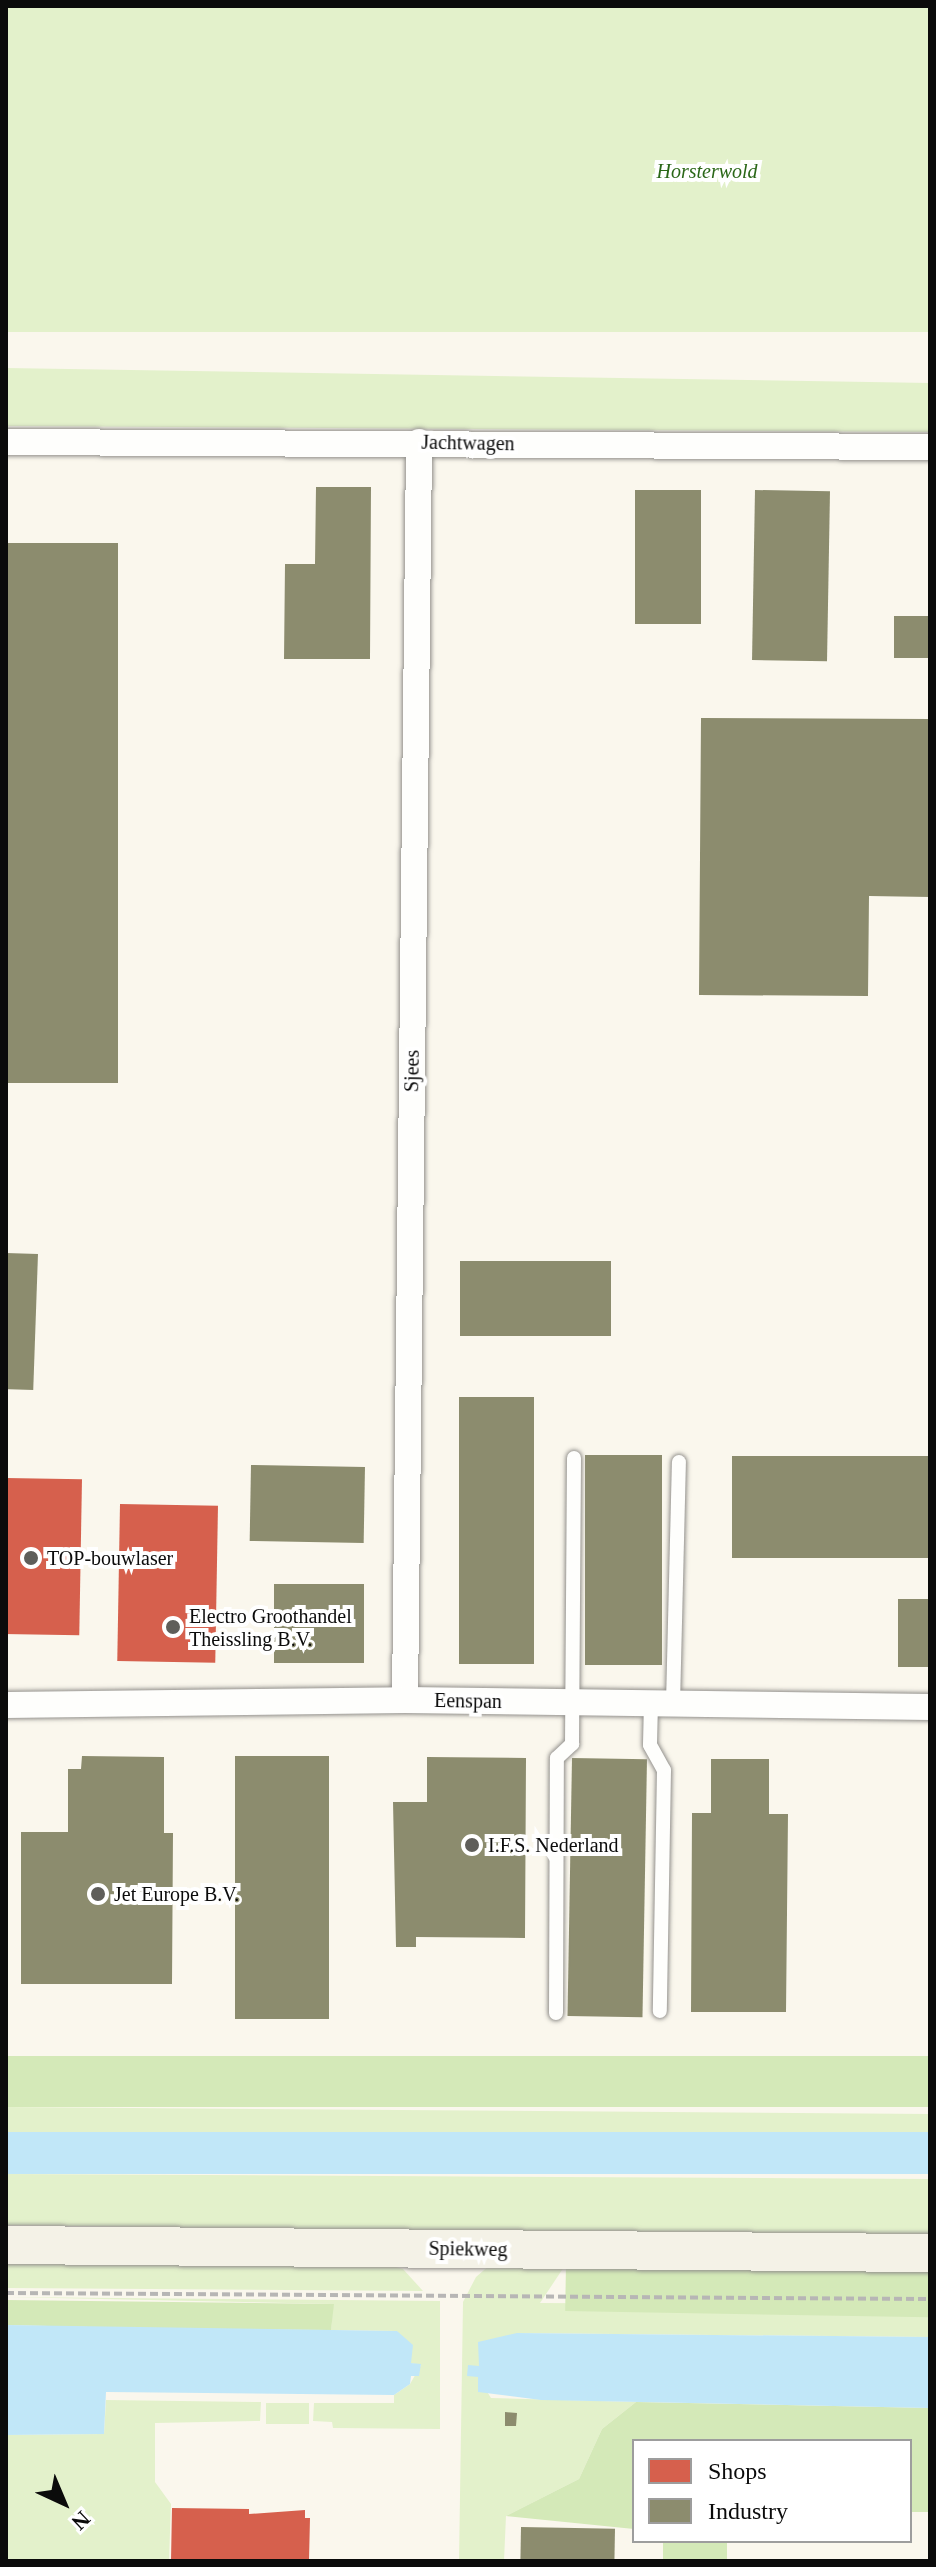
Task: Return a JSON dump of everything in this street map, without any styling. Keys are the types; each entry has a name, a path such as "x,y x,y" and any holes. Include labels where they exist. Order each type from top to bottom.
{"main road":[{"name":"Spiekweg","path":"6,2245 930,2253"}],"street":[{"name":"Jachtwagen","path":"6,442 930,447"},
{"name":"Sjees","path":"405,1700 419,442"},
{"name":"Eenspan","path":"6,1705 405,1700 930,1707"}],"lane":[{"path":"556,2013 557,1758 572,1744 574,1458"},
{"path":"660,2011 664,1770 650,1745 662,1704 679,1462"}],"path":[{"path":"6,2293 930,2299"}],"green space":[{"name":"Horsterwold","path":"6,6 930,6 930,332 6,332"},
{"path":"6,368 930,383 930,432 6,426"},
{"path":"6,2056 930,2056 930,2107 6,2107"},
{"path":"6,2107 930,2114 930,2135 6,2132"},
{"path":"6,2174 930,2179 930,2239 6,2225"},
{"path":"139,2256 386,2264 403,2269 423,2291 6,2288 6,2264"},
{"path":"491,2264 566,2264 540,2303 930,2305 930,2337 518,2333 479,2366 478,2377 491,2398 636,2402 602,2429 579,2479 506,2516 504,2561 459,2561 463,2302 476,2277"},
{"path":"566,2264 930,2270 929,2317 565,2311"},
{"path":"6,2297 440,2301 440,2429 333,2428 332,2422 313,2421 314,2403 394,2403 394,2395 410,2384 421,2365 411,2363 397,2331 331,2330 333,2304"},
{"path":"6,2300 334,2304 331,2330 172,2329 6,2325"},
{"path":"106,2400 261,2402 260,2421 155,2423 155,2482 171,2504 169,2561 6,2561 6,2435 104,2434"},
{"path":"636,2402 930,2408 930,2512 912,2512 912,2439 632,2439 632,2529 506,2516 579,2479 602,2429"},
{"path":"266,2403 309,2403 309,2424 266,2424"},
{"path":"663,2543 727,2543 727,2561 663,2561"}],"water":[{"path":"6,2132 930,2132 930,2174 6,2174"},
{"path":"6,2325 397,2331 413,2345 411,2363 421,2364 419,2376 411,2376 410,2384 394,2395 106,2392 104,2434 6,2435"},
{"path":"517,2333 930,2337 930,2408 541,2400 478,2392 478,2377 467,2376 468,2365 479,2366 478,2342"}],"building: Shops":[{"path":"6,1478 82,1479 79,1635 6,1634"},
{"path":"120,1504 218,1506 215,1663 117,1661"},
{"path":"172,2508 249,2509 249,2514 305,2510 305,2518 310,2518 309,2561 171,2561"}],"building: Industry":[{"path":"316,487 371,487 370,659 284,659 285,564 315,564"},
{"path":"635,490 701,490 701,624 635,624"},
{"path":"755,490 830,491 827,661 752,660"},
{"path":"6,543 118,543 118,1083 6,1083"},
{"path":"894,616 930,616 930,658 894,658"},
{"path":"701,718 930,719 930,897 869,896 868,996 699,995"},
{"path":"6,1253 38,1254 33,1390 6,1389"},
{"path":"460,1261 611,1261 611,1336 460,1336"},
{"path":"459,1397 534,1397 534,1664 459,1664"},
{"path":"585,1455 662,1455 662,1665 585,1665"},
{"path":"732,1456 930,1456 930,1558 732,1558"},
{"path":"251,1465 365,1467 364,1543 250,1541"},
{"path":"274,1584 364,1584 364,1663 274,1663"},
{"path":"898,1599 930,1599 930,1667 898,1667"},
{"path":"82,1756 164,1757 164,1833 173,1833 172,1984 21,1984 21,1832 68,1832 68,1769 81,1769"},
{"path":"235,1756 329,1756 329,2019 235,2019"},
{"path":"427,1757 526,1758 525,1938 416,1937 416,1947 396,1947 393,1802 427,1802"},
{"path":"572,1758 647,1759 642,2017 567,2016"},
{"path":"711,1759 769,1759 769,1814 788,1814 786,2012 691,2012 692,1813 711,1813"},
{"path":"505,2412 517,2413 516,2426 505,2426"},
{"path":"521,2527 615,2529 614,2561 520,2561"}],"place":[{"name":"TOP-bouwlaser","path":"31,1558"},
{"name":"Electro Groothandel Theissling B.V.","path":"173,1627"},
{"name":"I.F.S. Nederland","path":"472,1845"},
{"name":"Jet Europe B.V.","path":"98,1894"}]}
